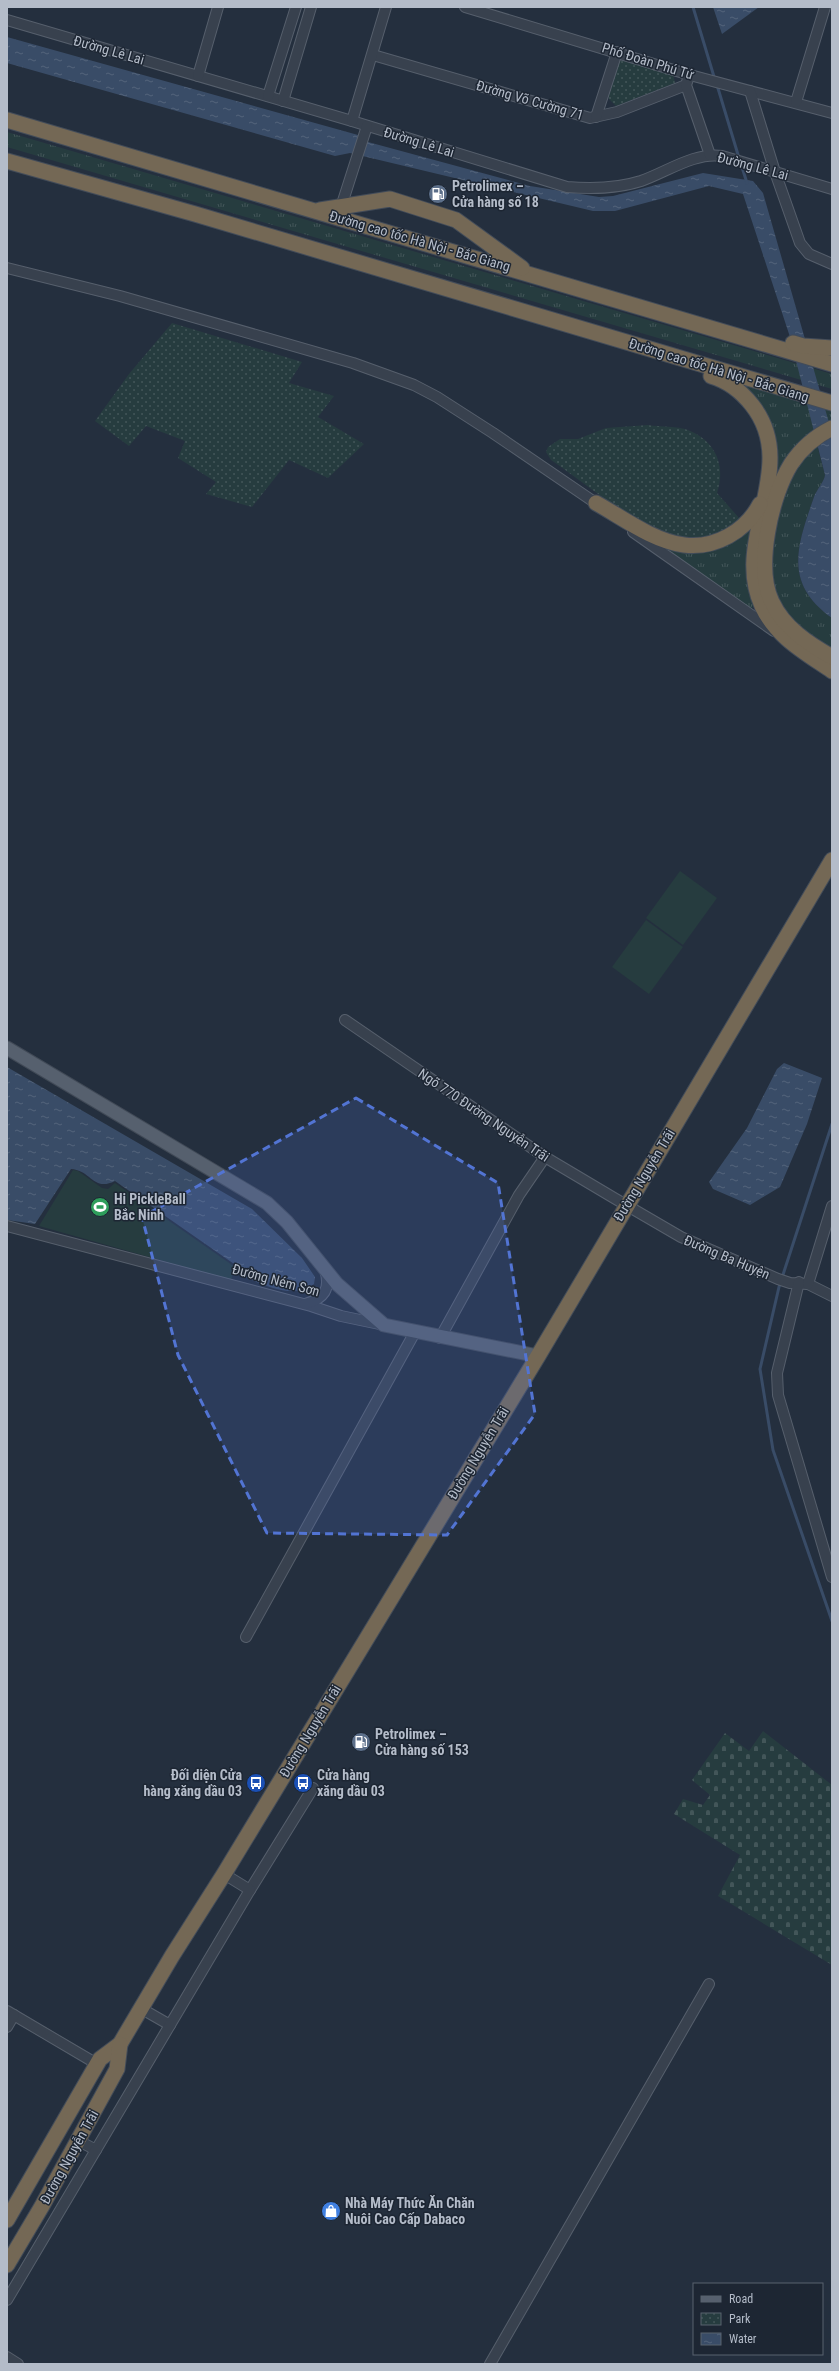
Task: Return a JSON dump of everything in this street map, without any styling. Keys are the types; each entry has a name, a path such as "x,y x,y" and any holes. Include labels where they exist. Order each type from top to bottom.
{"highway":[{"name":"Đường cao tốc Hà Nội - Bắc Giang","path":"7,120 832,364"},
{"name":"Đường cao tốc Hà Nội - Bắc Giang","path":"7,161 195,214 832,403"},
{"path":"316,211 390,199 456,220 529,274"},
{"path":"604,296 654,302 803,346 832,348"},
{"path":"483,300 523,320 723,380 733,386 756,410 769,437 771,464 755,542 754,576 761,606 782,636 832,671"},
{"path":"832,428 811,442 790,466 767,536 764,563 769,595 779,614 803,639 832,657"},
{"path":"596,503 644,529 668,540 685,545 718,541 733,534 751,519 765,495"},
{"name":"Đường Nguyễn Trãi","path":"7,2220 100,2059 120,2044 224,1874 538,1356 626,1205 832,860"},
{"name":"Đường Nguyễn Trãi","path":"11,2258 79,2141 117,2069 120,2044"}],"main road":[{"path":"7,1048 267,1203 287,1222 351,1298 384,1325"},
{"name":"Đường Ném Sơn","path":"384,1325 440,1338 538,1356"}],"street":[{"path":"268,96 296,7"},
{"path":"283,101 311,7"},
{"path":"352,121 386,7"},
{"name":"Phố Đoàn Phú Tứ","path":"464,7 694,76 796,102 832,113"},
{"path":"796,102 825,7"},
{"path":"198,76 216,8"},
{"name":"Đường Lê Lai","path":"7,20 352,121 567,187 586,188 617,186 640,181 698,157 710,155 722,156 832,189"},
{"path":"596,117 617,52"},
{"name":"Đường Võ Cường 71","path":"372,55 582,116 596,117 617,112 686,85"},
{"path":"694,76 686,85 710,155"},
{"path":"750,91 775,172 803,248 815,258 832,264"},
{"path":"341,207 367,126"},
{"path":"7,268 120,296 353,363 407,382 437,397 596,503 632,531 782,636"},
{"name":"Ngõ 770 Đường Nguyễn Trãi","path":"345,1020 545,1157 626,1205"},
{"path":"440,1338 519,1195 545,1157"},
{"name":"Đường Ba Huyện","path":"626,1205 681,1237 767,1274 799,1283 832,1296"},
{"path":"832,1206 799,1283 777,1373 778,1395 832,1577"},
{"name":"Đường Ném Sơn","path":"7,1226 306,1304 341,1316 384,1325"},
{"path":"306,1304 318,1300 327,1290 328,1283 325,1268"},
{"path":"246,1637 415,1332"},
{"path":"7,2300 250,1890 313,1788"},
{"path":"224,1874 250,1890"},
{"path":"490,2364 709,1984"},
{"path":"142,2009 170,2025"},
{"path":"7,2028 10,2013 97,2064"},
{"path":"79,2141 96,2150"},
{"path":"11,2258 30,2261"},
{"path":"7,2357 18,2364"}],"highlighted area":[{"path":"356,1098 498,1183 535,1414 447,1535 267,1533 178,1355 142,1217"}],"green space":[{"path":"624,60 673,74 675,83 616,106 609,99 608,94 619,61"},
{"path":"7,132 832,374 832,389 7,147"},
{"path":"172,323 302,362 289,383 334,396 318,417 364,444 328,478 289,460 252,507 206,494 216,482 178,458 185,441 146,426 129,446 95,421 129,374"},
{"path":"739,379 832,406 832,424 774,487 756,400"},
{"path":"648,425 674,427 688,430 706,441 712,448 719,464 720,473 717,493 740,519 718,533 701,538 684,539 662,534 612,504 551,460 546,452 548,447 560,439 578,439 606,428"},
{"path":"817,445 825,475 814,497 808,515 799,548 798,563 800,577 806,591 816,605 832,618 832,651 793,623 775,596 768,555 785,488 800,462"},
{"path":"751,527 748,576 754,604 752,609 662,548 687,550"},
{"path":"680,871 717,898 683,945 646,918"},
{"path":"646,920 683,947 649,994 612,967"},
{"name":"Hi PickleBall Bắc Ninh","path":"73,1170 78,1171 102,1188 108,1189 115,1183 235,1267 231,1280 39,1226"},
{"path":"763,1731 832,1785 832,1965 718,1896 740,1855 674,1814 683,1799 703,1805 710,1795 692,1780 725,1733 749,1751"}],"water":[{"path":"713,7 759,7 722,34"},
{"path":"7,37 358,135 368,142 530,186 599,197 613,196 703,173 753,181 763,193 832,433 832,618 816,605 806,591 800,577 798,563 799,548 814,497 825,475 790,337 743,194 709,186 615,211 593,211 350,153 335,156 7,63"},
{"path":"784,1063 822,1078 807,1124 780,1187 750,1205 713,1189 709,1182 747,1128 777,1069"},
{"path":"7,1067 252,1209 302,1258 315,1277 314,1284 305,1289 285,1291 264,1285 234,1273 237,1266 115,1181 108,1184 102,1184 78,1170 71,1169 35,1224 7,1220"}],"waterway":[{"path":"693,7 715,80"},
{"path":"717,85 739,158"},
{"path":"741,164 747,183"},
{"path":"832,1124 779,1287 760,1369 773,1450 832,1621"}],"place":[{"name":"Petrolimex – Cửa hàng số 18","path":"438,194"},
{"name":"Hi PickleBall Bắc Ninh","path":"100,1207"},
{"name":"Petrolimex – Cửa hàng số 153","path":"361,1742"},
{"name":"Đối diện Cửa hàng xăng dầu 03","path":"256,1783"},
{"name":"Cửa hàng xăng dầu 03","path":"303,1783"},
{"name":"Nhà Máy Thức Ăn Chăn Nuôi Cao Cấp Dabaco","path":"331,2211"}]}
